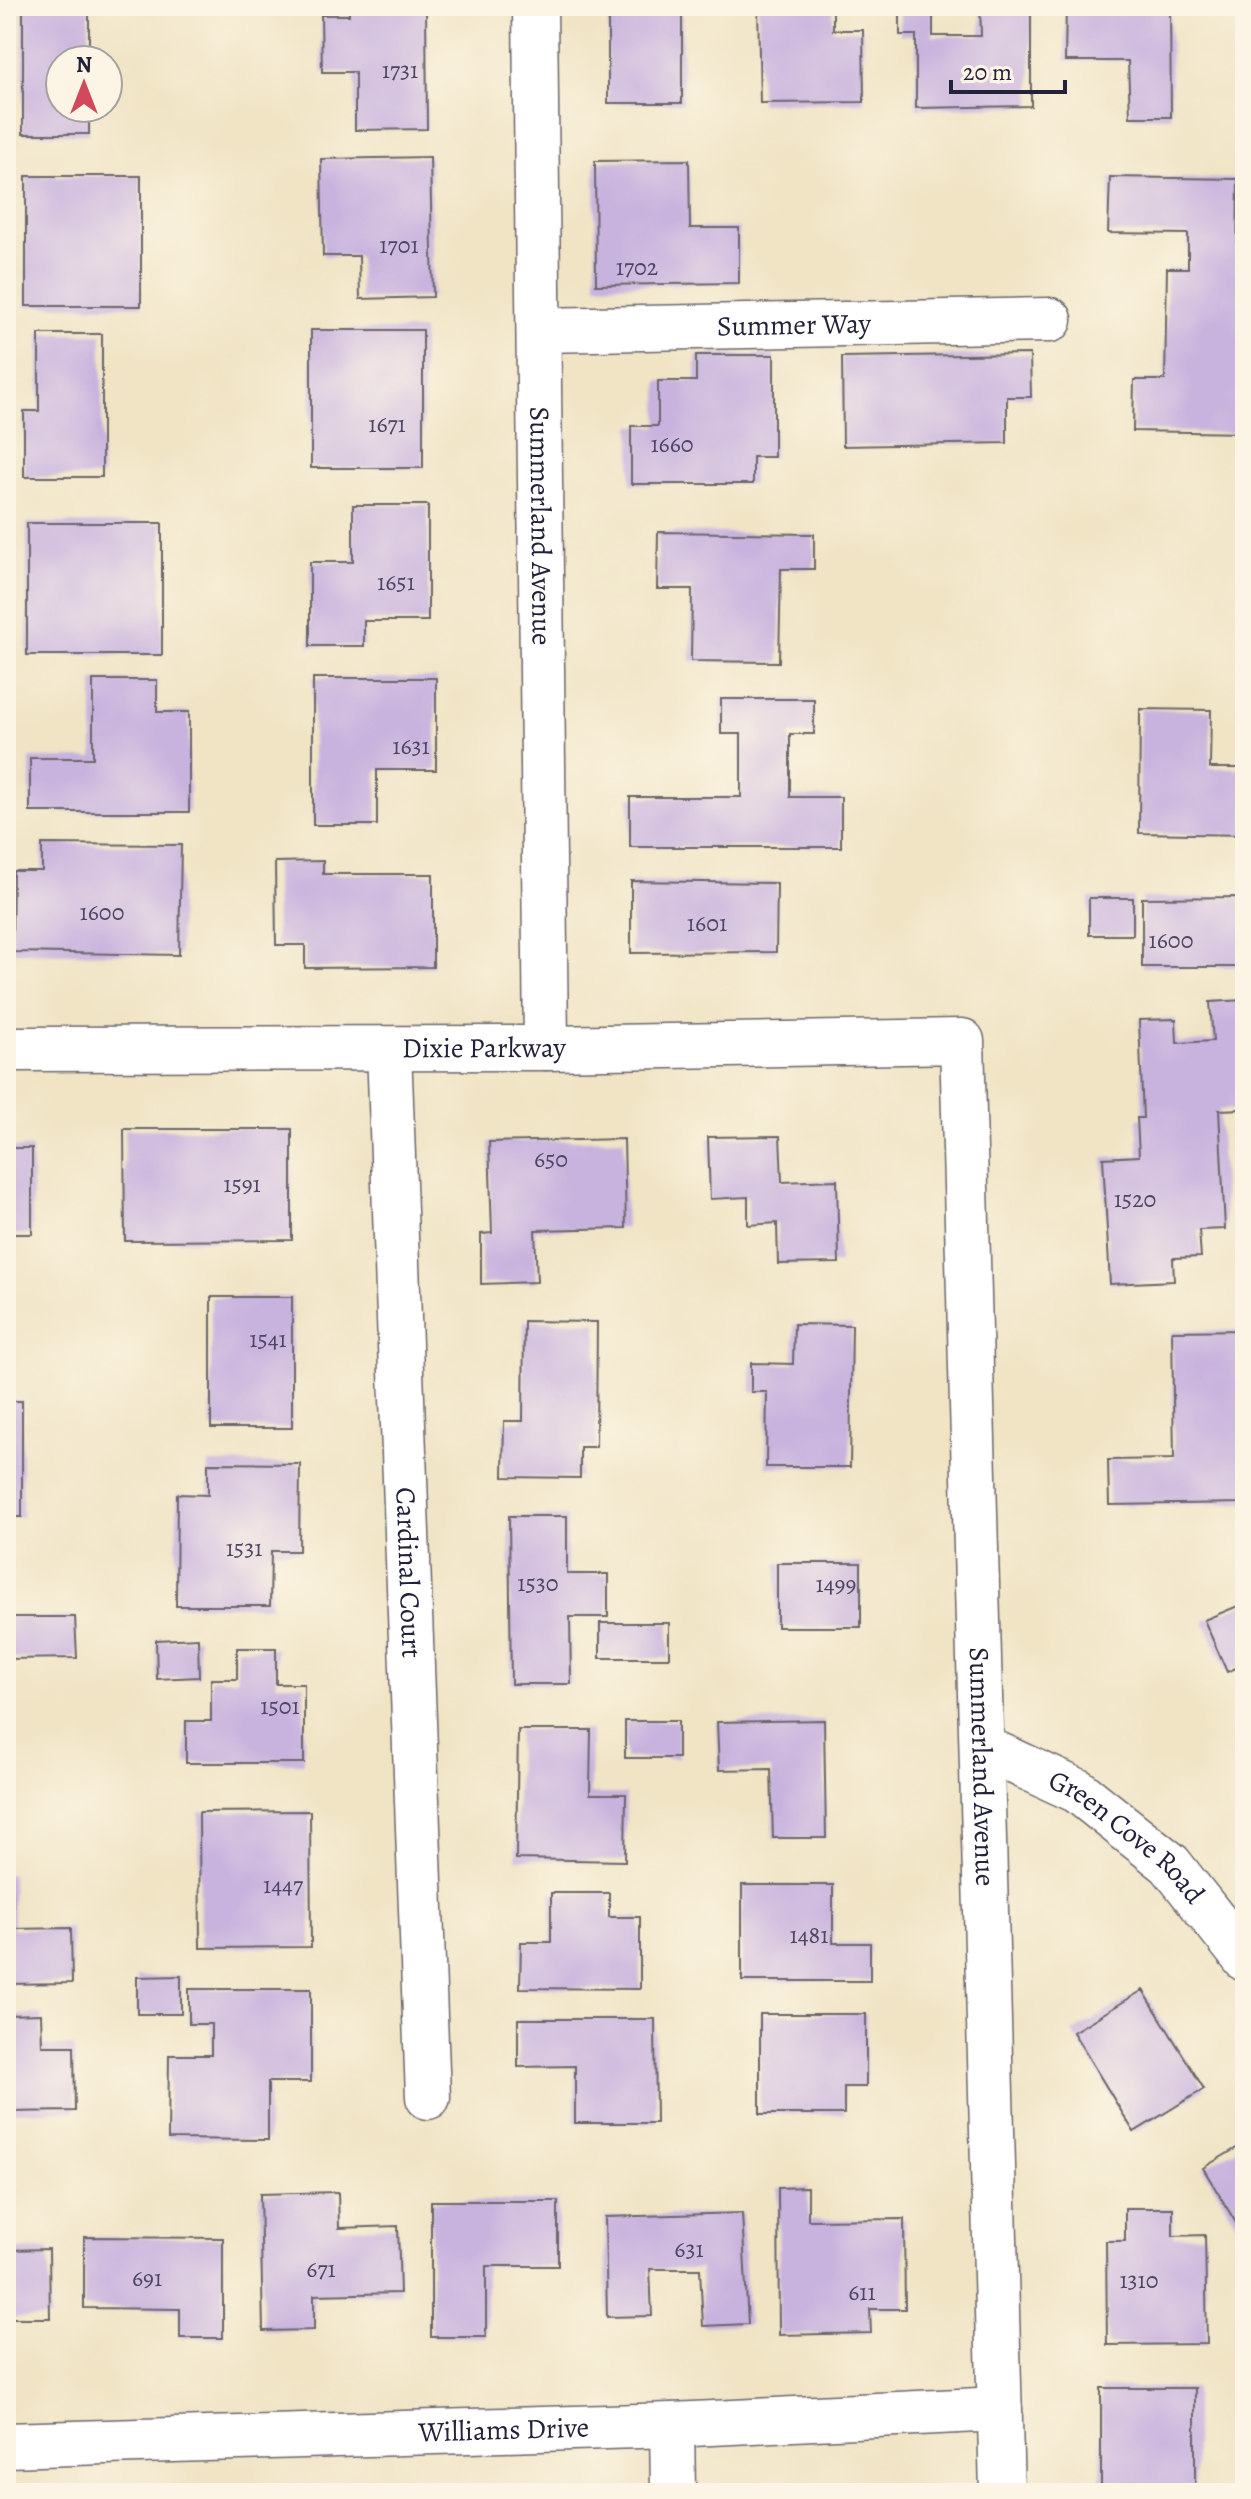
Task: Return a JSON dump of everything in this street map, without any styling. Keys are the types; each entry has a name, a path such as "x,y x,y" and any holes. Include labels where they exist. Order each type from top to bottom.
{"street":[{"name":"Summerland Avenue","path":"535,6 546,1048"},
{"name":"Summer Way","path":"540,330 1050,320"},
{"name":"Summerland Avenue","path":"962,1041 1002,2493"},
{"name":"Dixie Parkway","path":"6,1049 546,1048 962,1041"},
{"name":"Cardinal Court","path":"389,1049 428,2097"},
{"name":"Green Cove Road","path":"982,1747 1078,1791 1170,1864 1245,1959"},
{"name":"Williams Drive","path":"6,2445 672,2425 1000,2409"},
{"path":"672,2425 673,2493"}],"building":[{"path":"23,6 89,6 89,44 44,44 44,124 89,124 89,134 23,134"},
{"path":"349,6 426,6 427,129 355,130 355,72 322,72 321,15 349,15"},
{"path":"608,6 714,6 714,10 682,10 682,103 608,103"},
{"path":"758,6 833,6 833,30 863,30 864,102 760,103"},
{"path":"900,6 933,6 933,36 981,36 980,6 1031,6 1031,106 916,108 916,35 900,35"},
{"path":"1066,6 1170,6 1171,117 1130,117 1128,61 1065,61"},
{"path":"430,157 433,297 360,299 359,256 323,256 321,159"},
{"path":"689,160 690,228 739,228 739,283 596,285 595,161"},
{"path":"26,176 141,176 141,306 26,306"},
{"path":"1110,177 1238,179 1237,266 1245,267 1245,433 1133,431 1134,380 1165,380 1167,268 1188,268 1188,234 1108,233"},
{"path":"311,330 423,330 423,468 311,468"},
{"path":"39,334 102,334 102,477 24,477 24,411 39,411"},
{"path":"1030,354 1031,397 1007,397 1007,443 843,446 842,357"},
{"path":"696,355 774,355 774,457 753,457 753,484 631,484 631,426 658,426 658,381 696,381"},
{"path":"353,505 428,505 428,621 364,621 364,646 310,646 310,562 353,562"},
{"path":"27,523 162,523 162,655 27,655"},
{"path":"658,532 814,534 814,569 781,569 779,662 691,661 692,589 657,589"},
{"path":"313,678 436,678 436,770 377,770 377,825 313,825"},
{"path":"93,680 157,680 157,712 189,712 189,812 30,812 30,758 93,758"},
{"path":"721,699 814,699 814,734 790,734 790,797 841,797 841,847 630,847 630,797 741,797 741,734 721,734"},
{"path":"1140,709 1211,710 1210,768 1245,768 1245,835 1139,833"},
{"path":"42,844 181,845 179,955 12,952 13,871 42,871"},
{"path":"323,861 323,874 433,874 433,967 305,968 305,945 276,945 275,862"},
{"path":"631,881 777,883 776,952 631,953"},
{"path":"1245,897 1245,967 1142,967 1142,898"},
{"path":"1089,898 1133,898 1133,935 1089,935"},
{"path":"1245,1000 1245,1109 1219,1110 1225,1229 1199,1230 1201,1257 1173,1258 1174,1281 1110,1284 1103,1158 1139,1156 1137,1118 1143,1118 1139,1020 1176,1019 1177,1043 1213,1041 1210,1002"},
{"path":"124,1129 292,1129 292,1240 125,1241"},
{"path":"780,1136 782,1182 837,1180 839,1263 778,1264 777,1223 748,1225 748,1197 710,1199 708,1137"},
{"path":"624,1139 626,1228 535,1230 537,1282 481,1284 481,1234 492,1233 489,1142"},
{"path":"6,1148 32,1148 32,1234 6,1234"},
{"path":"6,1251 11,1251 11,1339 6,1339"},
{"path":"211,1297 292,1297 292,1428 211,1428"},
{"path":"524,1321 597,1322 596,1447 580,1447 580,1478 503,1477 504,1421 523,1421"},
{"path":"794,1324 852,1325 850,1467 766,1467 767,1392 751,1392 751,1363 793,1364"},
{"path":"1245,1330 1245,1503 1109,1505 1108,1460 1174,1459 1172,1331"},
{"path":"6,1401 22,1401 22,1517 6,1517"},
{"path":"208,1463 300,1464 299,1551 271,1551 270,1606 176,1606 177,1494 208,1495"},
{"path":"509,1516 567,1516 567,1574 608,1574 608,1617 570,1617 571,1684 511,1684"},
{"path":"777,1563 861,1563 861,1627 777,1627"},
{"path":"1245,1603 1245,1664 1227,1672 1204,1620"},
{"path":"6,1617 75,1617 77,1658 6,1659"},
{"path":"600,1623 669,1623 669,1658 600,1658"},
{"path":"198,1638 199,1677 157,1679 156,1640"},
{"path":"237,1648 276,1648 276,1684 304,1684 304,1763 186,1763 186,1721 211,1721 211,1679 237,1679"},
{"path":"824,1720 826,1838 773,1838 771,1769 719,1770 717,1722"},
{"path":"625,1721 678,1721 678,1758 625,1758"},
{"path":"518,1730 591,1730 590,1794 626,1794 625,1861 516,1859"},
{"path":"310,1811 311,1947 200,1948 199,1812"},
{"path":"6,1874 12,1874 13,1929 71,1928 72,1983 6,1984"},
{"path":"742,1885 833,1885 833,1943 870,1943 870,1981 742,1981"},
{"path":"551,1893 609,1893 609,1917 640,1917 640,1989 520,1988 521,1942 551,1942"},
{"path":"181,1976 181,2014 137,2014 137,1977"},
{"path":"189,1989 311,1989 311,2082 268,2082 268,2140 168,2139 169,2055 211,2055 211,2024 189,2024"},
{"path":"1143,1990 1204,2089 1134,2132 1073,2032"},
{"path":"41,2014 42,2046 74,2046 75,2111 6,2112 6,2015"},
{"path":"760,2014 866,2014 866,2087 844,2087 844,2114 760,2114"},
{"path":"518,2019 655,2019 656,2123 575,2123 575,2066 518,2067"},
{"path":"1245,2143 1245,2238 1203,2168"},
{"path":"808,2187 808,2220 904,2219 905,2309 870,2309 871,2333 779,2335 778,2188"},
{"path":"338,2192 339,2228 398,2226 400,2293 314,2295 314,2330 263,2331 260,2194"},
{"path":"431,2201 558,2201 558,2266 486,2266 486,2337 431,2337"},
{"path":"1125,2208 1173,2208 1173,2236 1205,2235 1207,2344 1107,2345 1106,2241 1125,2241"},
{"path":"742,2213 748,2324 703,2326 700,2269 650,2269 652,2316 607,2317 605,2217"},
{"path":"84,2237 223,2238 223,2338 180,2338 180,2309 84,2308"},
{"path":"49,2249 50,2318 6,2318 6,2250"},
{"path":"1101,2388 1195,2388 1195,2493 1101,2493"}]}
